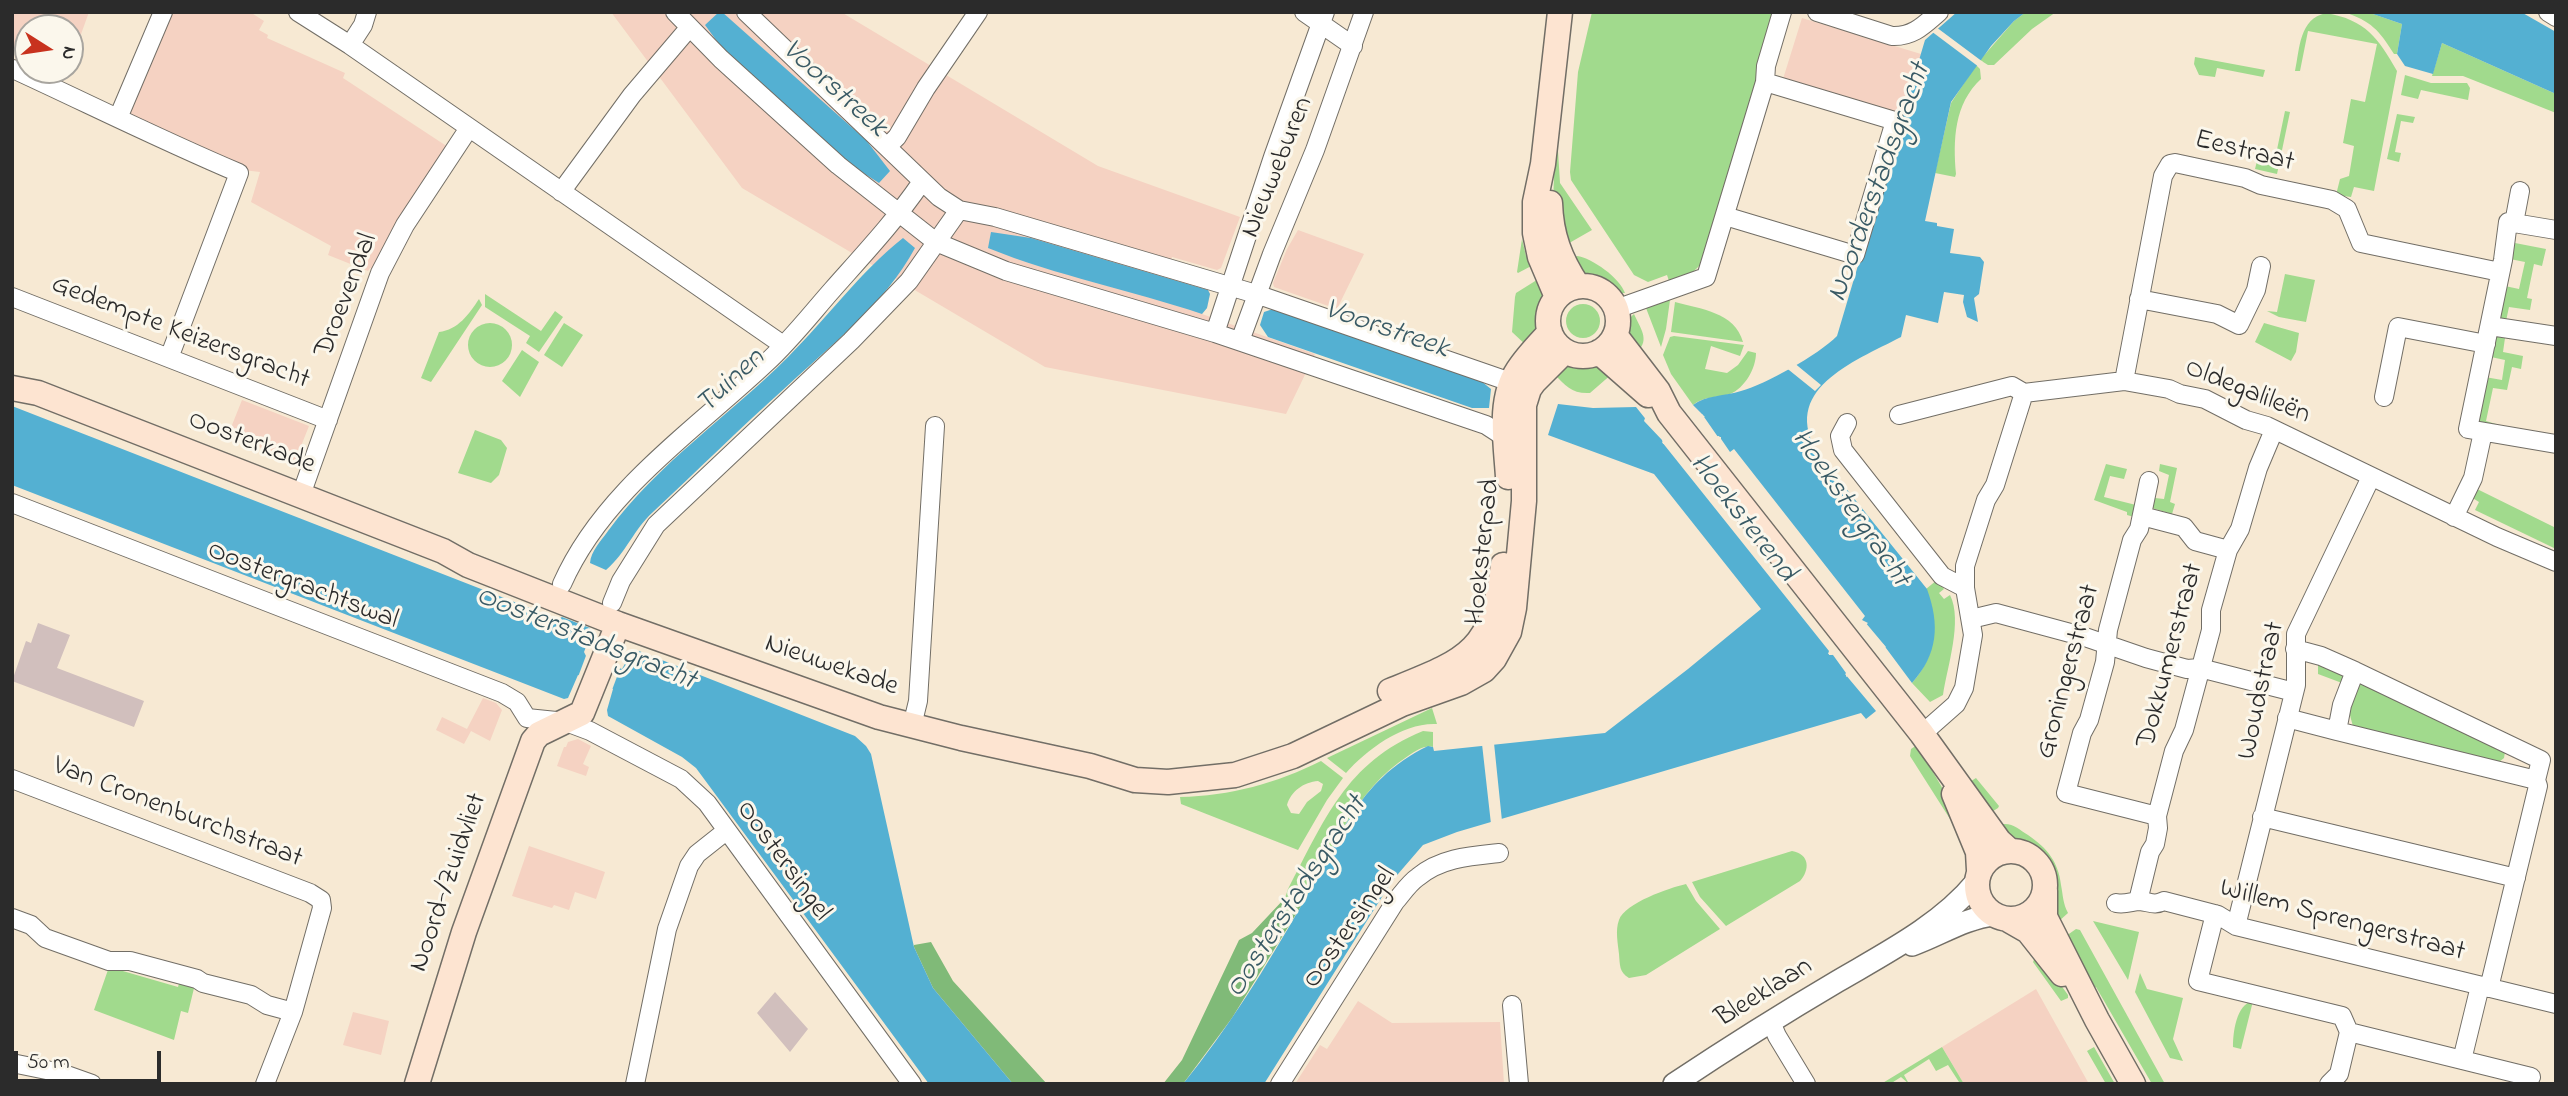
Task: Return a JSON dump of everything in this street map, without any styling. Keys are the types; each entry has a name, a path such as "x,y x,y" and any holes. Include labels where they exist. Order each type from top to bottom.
{"main road":[{"path":"1560,12 1543,164 1551,226 1568,291"},
{"path":"1557,50 1572,12"},
{"path":"1590,286 1601,291 1616,309 1618,318 1607,343 1582,356 1566,351 1556,343 1550,332 1550,307 1568,291 1590,286"},
{"path":"1510,410 1524,361 1550,332"},
{"path":"1607,343 1658,391 1671,415 1867,663 1999,841 2009,850"},
{"path":"1510,410 1566,351"},
{"name":"Oosterkade","path":"12,378 38,393 443,551 468,565 618,612"},
{"name":"Oosterkade","path":"12,388 38,393"},
{"name":"Hoeksterpad","path":"1199,772 1235,775 1293,756 1402,704 1468,680 1484,670 1494,659 1510,632 1524,501 1510,410"},
{"name":"Hoeksterpad","path":"1199,772 1265,750 1374,698 1444,669 1467,655 1475,646 1490,624 1499,593 1508,501 1510,410"},
{"name":"Oosterkade","path":"443,551 471,556 562,584 618,612"},
{"name":"Noord-/Zuidvliet","path":"417,1084 478,889 533,741 539,734 582,713 604,660 618,612"},
{"name":"Nieuwekade","path":"618,612 666,626 732,663 821,698 912,726 1090,766 1146,782 1199,772"},
{"path":"1943,764 1978,852 1978,895 1984,907 2028,931 2097,1020"},
{"path":"1978,876 1987,859 2009,850 2022,852 2033,858 2041,867 2045,879 2045,916 2097,1020 2133,1084"},
{"path":"2000,917 2020,918 2032,912 2045,891"}],"street":[{"path":"118,118 163,12"},
{"path":"298,12 350,45 783,345"},
{"path":"350,45 363,25 367,12"},
{"path":"675,12 689,29 838,165 936,242 1006,271 1240,341 1510,410"},
{"path":"746,12 921,183 959,210 995,217 1256,294 1510,410"},
{"path":"887,147 897,137 926,88 978,12"},
{"path":"1304,12 1322,18 1353,46"},
{"name":"Nieuweburen","path":"1240,341 1256,294 1315,150 1364,12"},
{"path":"1616,309 1706,278 1765,82 1766,66 1782,12"},
{"path":"1818,12 1892,36 1903,37 1914,33 1939,12"},
{"path":"2548,12 2556,17"},
{"name":"Nieuweburen","path":"1215,333 1322,18"},
{"path":"561,192 632,95 689,29"},
{"path":"13,69 129,125 240,173 169,358"},
{"path":"1725,216 1855,255 1895,121 1765,82"},
{"name":"Droevendal","path":"301,495 380,273 405,225 469,128"},
{"name":"Eestraat","path":"2124,381 2163,176 2165,169 2175,163 2332,200 2347,209 2361,243 2500,272"},
{"path":"562,584 589,538 622,496 676,442 767,362 900,213 921,183"},
{"path":"2514,223 2520,191"},
{"path":"618,612 626,572 656,525 851,341 909,281 959,210"},
{"path":"2454,517 2473,478 2475,430 2486,344 2508,222 2556,230"},
{"path":"2139,299 2217,314 2239,325 2256,290 2261,266"},
{"name":"Gedempte Keizersgracht","path":"12,297 328,420"},
{"path":"2490,326 2556,336"},
{"path":"2384,397 2398,327 2486,344"},
{"name":"Oldegalileën","path":"1899,415 2012,386 2024,393 2124,381 2169,389 2179,394 2205,399 2246,420 2274,429 2454,517 2556,562"},
{"path":"1922,734 1961,698 1973,635 1965,588 1965,566 1986,500 1995,485 2024,393"},
{"path":"1847,423 1840,436 1843,450 1942,576 1965,588"},
{"path":"912,726 918,701 935,426"},
{"name":"Dokkumerstraat","path":"2137,901 2157,836 2157,816 2174,751 2184,730 2211,630 2211,610 2228,550 2240,529 2258,468 2274,429"},
{"path":"2475,430 2556,444"},
{"name":"Woudstraat","path":"2236,926 2294,692 2297,676 2296,635 2371,477"},
{"name":"Groningerstraat","path":"2150,481 2108,630 2107,645 2089,720 2082,733 2066,793 2157,816"},
{"name":"Oostergrachtswal","path":"12,503 502,693 517,702 527,718 566,722"},
{"path":"2142,516 2184,527 2195,541 2228,550"},
{"path":"1970,619 1996,613 2187,669 2200,668 2294,692"},
{"path":"2295,649 2321,656 2355,671 2541,760 2536,780 2538,786 2516,878 2462,1060"},
{"path":"2337,731 2342,705 2355,671"},
{"path":"2287,718 2536,780"},
{"name":"Oostersingel","path":"566,722 590,731 681,779 707,803 911,1083"},
{"name":"Van Cronenburchstraat","path":"12,779 310,893 321,901 322,908 293,1012"},
{"path":"2262,817 2516,878"},
{"path":"635,1084 667,929 690,866 698,854 726,831"},
{"name":"Oostersingel","path":"1280,1084 1395,902 1417,877 1454,859 1499,853"},
{"name":"Bleeklaan","path":"1674,1084 1887,954 1965,896 1978,876"},
{"name":"Willem Sprengerstraat","path":"2116,904 2126,905 2137,901 2156,905 2164,901 2215,914 2236,926 2556,1004"},
{"path":"2215,914 2198,981 2342,1016 2349,1032 2339,1074 2329,1084"},
{"name":"Bleeklaan","path":"1887,954 1937,936 1979,916 2000,917"},
{"path":"12,918 31,925 46,939 109,961 130,961 197,979 251,995 267,1005 293,1012 265,1084"},
{"path":"1512,1005 1519,1084"},
{"path":"1772,1022 1777,1036 1806,1084"},
{"path":"2349,1032 2530,1077"},
{"path":"12,1063 61,1073 92,1084"}],"shaded area":[{"path":"12,12 89,12 84,26 84,14 14,14 12,54"},
{"path":"170,12 250,12 264,21 259,30 268,35 267,38 345,73 343,78 448,147 390,236 372,269 368,271 328,255 331,246 251,202 260,172 243,170 128,116"},
{"path":"611,12 841,12 1098,166 1240,217 1221,268 1217,270 1172,257 1166,277 1208,290 1210,294 1207,308 1202,314 1315,354 1286,414 1045,367 742,188"},
{"path":"1802,18 1921,54 1902,115 1783,79"},
{"path":"1298,230 1364,254 1337,309 1274,287 1273,283 1287,249"},
{"path":"242,400 309,426 295,461 228,435"},
{"path":"38,623 70,635 57,668 144,701 134,727 12,681 26,641 31,643"},
{"path":"483,698 496,703 502,710 490,741 471,731 464,744 436,730 442,717 467,729"},
{"path":"578,739 591,746 583,764 589,767 586,776 557,766 564,747 568,742"},
{"path":"529,846 605,872 596,899 575,892 569,910 554,905 552,908 512,896"},
{"path":"2036,989 2089,1084 1964,1084 1942,1047"},
{"path":"775,992 808,1029 790,1052 757,1013"},
{"path":"1358,1001 1392,1023 1500,1022 1504,1084 1295,1084 1320,1045 1327,1049"},
{"path":"353,1012 389,1021 381,1055 343,1045"}],"green space":[{"path":"1592,12 1772,12 1774,21 1700,265 1691,274 1669,281 1667,275 1648,282 1634,275 1571,180 1578,72"},
{"path":"2026,12 2056,12 2032,29 1994,65 1980,60 2014,21"},
{"path":"2344,12 2367,12 2402,24 2397,54 2394,54 2373,27"},
{"path":"2326,13 2351,20 2369,32 2384,49 2397,71 2374,191 2354,187 2351,197 2336,195 2340,179 2349,176 2354,146 2343,143 2351,99 2365,102 2377,44 2308,31 2300,71 2295,71 2306,28 2310,21"},
{"path":"2442,43 2556,94 2556,113 2463,76 2432,76"},
{"path":"2195,57 2265,70 2263,77 2217,68 2215,77 2199,75 2194,64"},
{"path":"1976,65 1980,69 1981,79 1965,100 1957,123 1955,177 1935,173 1951,103"},
{"path":"2405,75 2431,83 2467,83 2470,88 2468,100 2421,90 2418,99 2401,95"},
{"path":"2285,111 2290,112 2277,174 2255,169 2257,161 2274,164"},
{"path":"2397,114 2415,117 2413,123 2401,121 2395,152 2401,153 2399,162 2387,159"},
{"path":"1555,151 1558,151 1560,183 1592,230 1564,246 1553,203"},
{"path":"2510,232 2516,233 2515,243 2546,249 2542,266 2534,264 2527,298 2532,299 2530,310 2509,307 2506,321 2498,320 2505,286 2519,289 2525,262 2510,259"},
{"path":"1522,239 1526,256 1536,262 1518,273 1517,272"},
{"path":"1577,256 1605,270 1618,281 1625,293 1619,293 1601,281 1583,274 1569,261"},
{"path":"2285,274 2315,280 2306,322 2279,317 2267,311 2277,312"},
{"path":"1540,278 1544,296 1542,314 1528,347 1512,332 1515,297 1516,293"},
{"path":"485,294 541,331 555,311 563,317 539,352 526,343 530,336 485,307"},
{"path":"479,299 482,305 431,382 421,378 439,332 457,325"},
{"path":"1670,300 1666,329 1661,347 1646,308"},
{"path":"1675,302 1725,318 1739,332 1743,342 1671,332"},
{"path":"1583,304 1595,309 1600,321 1595,333 1583,338 1571,333 1566,321 1571,309"},
{"path":"1634,314 1644,338 1638,351 1628,327"},
{"path":"490,323 505,330 512,345 505,360 490,367 475,360 468,345 475,330"},
{"path":"564,323 583,335 562,367 544,355"},
{"path":"2264,323 2299,333 2296,352 2291,361 2255,342"},
{"path":"2495,336 2505,338 2503,352 2523,356 2521,369 2512,367 2507,390 2493,388 2486,421 2496,424 2496,428 2484,426 2476,419 2485,377 2502,380 2505,360 2491,357"},
{"path":"1670,337 1744,345 1740,356 1711,346 1705,369 1727,373 1738,365 1748,351 1756,353 1752,371 1745,382 1730,394 1702,400 1693,405 1671,374 1663,355"},
{"path":"522,350 539,362 520,397 502,381"},
{"path":"1565,366 1602,366 1613,373 1590,393 1578,392 1566,386 1554,374"},
{"path":"475,430 501,440 507,448 499,475 491,483 458,473"},
{"path":"2106,464 2127,469 2124,479 2110,476 2104,497 2136,505 2134,517 2094,500"},
{"path":"2160,464 2177,468 2170,502 2175,504 2172,514 2152,508 2155,498 2164,499 2169,475 2159,471"},
{"path":"2475,488 2556,528 2556,549 2475,510 2479,502 2471,497"},
{"path":"1937,580 1944,589 1939,593 1944,599 1950,595 1954,606 1955,631 1943,695 1930,702 1912,683 1931,650 1934,626 1926,589"},
{"path":"2318,664 2338,673 2341,669 2345,674 2342,683 2318,674"},
{"path":"2358,681 2505,752 2504,758 2499,762 2354,730 2348,708"},
{"path":"1432,708 1437,724 1412,727 1399,732 1375,746 1346,773 1327,758"},
{"path":"1423,731 1433,732 1433,747 1417,750 1389,770 1373,786 1334,844 1301,906 1296,897 1285,898 1313,840 1340,796 1374,759"},
{"path":"1917,745 1950,801 1957,830 1910,756 1911,749"},
{"path":"1321,761 1343,778 1298,850 1181,804 1180,797 1235,791","holes":["1313,782 1323,784 1321,791 1307,802 1299,814 1291,813 1287,805 1295,792 1303,785"]},
{"path":"1976,778 1999,806 1990,813 1968,783"},
{"path":"2003,824 2016,827 2035,840 2054,862 2068,913 2058,922 2054,878 2049,863 2036,849 2015,841 1999,827"},
{"path":"1792,851 1802,855 1807,863 1806,872 1800,881 1726,926 1700,897 1692,882"},
{"path":"1686,884 1696,901 1720,929 1646,975 1629,978 1620,965 1617,933 1619,920 1638,902"},
{"path":"1296,897 1301,906 1232,1018 1183,1084 1163,1084 1182,1060 1239,940 1252,933 1285,898"},
{"path":"2093,921 2139,932 2128,980"},
{"path":"2076,929 2080,930 2165,1084 2152,1084 2096,987 2090,989 2066,936"},
{"path":"931,942 953,981 1047,1084 1013,1084 933,988 914,947"},
{"path":"2040,956 2068,998 2061,1001 2033,962 2035,957"},
{"path":"109,967 178,987 180,980 195,984 188,1013 181,1011 174,1040 94,1010"},
{"path":"2140,973 2147,989 2183,998 2173,1039 2183,1061 2170,1058 2135,992"},
{"path":"2253,1001 2241,1049 2233,1047 2239,1013 2247,1003"},
{"path":"1942,1047 1964,1084 1957,1084 1959,1082 1948,1065 1936,1071 1929,1059 1904,1075 1909,1084 1901,1077 1890,1084 1881,1084"},
{"path":"2094,1047 2115,1084 2106,1084 2087,1051"}],"water":[{"path":"719,12 866,140 890,171 879,183 846,162 730,59 705,25"},
{"name":"Hoekstergracht","path":"1957,12 2026,12 1991,46 1951,102 1925,221 1954,229 1950,253 1980,257 1984,262 1979,294 1974,298 1978,322 1967,317 1964,295 1944,292 1938,323 1906,315 1901,337 1843,368 1827,381 1814,396 1808,413 1809,432 1819,455 1927,589 1935,627 1932,650 1921,672 1912,683 1883,644 1845,674 1876,711 1866,719 1861,713 1457,832 1423,845 1392,881 1264,1084 1183,1084 1216,1042 1260,975 1352,815 1366,795 1403,760 1428,746 1433,747 1434,751 1605,733 1761,609 1654,474 1548,435 1558,404 1593,408 1636,407 1648,422 1705,417 1693,405 1704,399 1741,391 1764,382 1805,360 1837,336 1925,40","holes":["1719,436 1730,452 1734,449 1865,616 1862,620 1868,623 1832,655 1829,655 1829,651 1662,442"]},
{"path":"2367,12 2521,12 2556,32 2556,94 2442,43 2433,74 2405,66 2397,54 2402,24"},
{"path":"991,232 1031,238 1208,290 1210,294 1207,308 1202,314 1014,258 988,248"},
{"path":"903,238 915,248 873,306 653,512 606,570 590,563 599,542 649,483 788,357 858,280"},
{"path":"1273,309 1481,381 1491,389 1489,408 1472,408 1268,337 1260,325 1264,312"},
{"name":"Oosterstadsgracht","path":"12,406 558,619 562,617 590,628 591,634 584,652 586,656 622,669 631,653 639,651 855,736 871,754 914,947 933,988 1013,1084 929,1084 696,768 682,757 608,716 613,689 578,675 568,698 564,699 12,485"}],"pier":[{"path":"1936,27 1983,62 1979,67 1931,31"},
{"path":"1793,362 1821,385 1815,391 1784,366"},
{"path":"1702,414 1718,437 1721,437 1721,441 1663,444 1644,421 1645,418"},
{"path":"1865,622 1886,647 1846,677 1833,655 1828,654 1829,651"},
{"path":"587,653 621,666 612,690 578,677"},
{"path":"1494,743 1502,821 1491,824 1482,744"}],"water label":[{"name":"Voorstreek","path":"833,90"},
{"name":"Noorderstadsgracht","path":"1881,183"},
{"name":"Voorstreek","path":"1386,331"},
{"name":"Tuinen","path":"732,383"},
{"name":"Hoeksterend","path":"1741,519"}]}
